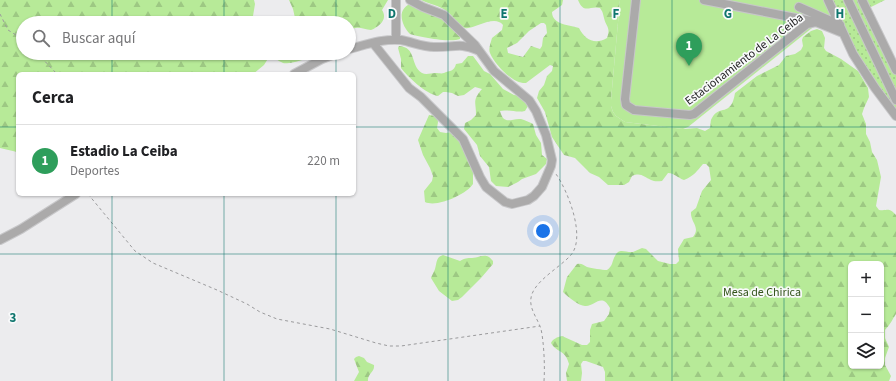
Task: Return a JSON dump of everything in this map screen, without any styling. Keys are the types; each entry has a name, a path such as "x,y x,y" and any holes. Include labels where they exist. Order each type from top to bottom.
{"street":[{"path":"396,0 396,40"},
{"path":"373,43 409,88 421,97 463,139 483,182 500,200 512,204 528,200 534,196 542,187 551,166 551,153 546,136 532,104 524,95 494,71 471,41 444,15 410,0"},
{"name":"Estacionamiento de La Ceiba","path":"636,0 625,99 626,105 634,110 690,115 694,114 806,22 816,22 841,29"},
{"path":"704,0 806,22"},
{"path":"828,0 853,54 896,116"},
{"path":"848,0 896,100"},
{"path":"862,0 896,70"},
{"path":"798,4 806,22"},
{"name":"Estacionamiento de La Ceiba","path":"798,4 841,29"},
{"path":"356,47 396,40 436,47 459,45 478,50"},
{"path":"298,72 320,60"},
{"path":"0,240 14,233 73,196"}],"path":[{"path":"0,14 8,30 16,35"},
{"path":"44,60 55,72"},
{"path":"544,381 543,341 540,326 530,302 532,291 571,256 576,244 576,228 568,199 558,176 551,166"},
{"path":"90,196 135,251 153,264 217,290 277,319 330,329 382,344 401,346 540,326"}],"green space":[{"path":"0,0 254,0 255,4 253,16 16,16 16,60 267,60 264,65 255,72 16,72 16,152 0,148"},
{"path":"289,0 388,0 382,10 384,13 384,19 371,30 356,28 356,16 295,16"},
{"name":"Mesa de Chirica","path":"421,0 563,0 562,5 552,12 555,20 562,24 579,28 584,36 591,40 598,41 607,38 608,32 608,27 602,11 600,8 596,7 585,8 580,5 578,0 620,0 611,100 613,112 625,122 683,129 697,128 705,131 710,128 711,120 715,114 731,105 735,93 757,76 779,65 786,56 795,54 801,50 803,46 803,37 811,31 817,29 822,31 825,38 824,48 826,51 858,71 868,88 869,97 862,114 866,124 866,134 870,142 872,152 877,160 881,177 876,206 879,210 890,210 896,215 896,314 885,330 885,338 889,347 885,358 885,365 891,376 889,381 605,381 605,372 603,367 583,361 581,364 581,381 567,381 566,373 569,364 567,359 551,343 555,338 562,336 582,345 587,345 590,342 590,330 592,324 604,321 609,314 610,308 604,301 598,301 589,306 582,306 573,300 563,292 567,277 577,264 607,270 617,253 621,251 633,252 642,248 646,249 658,261 676,264 679,261 678,249 684,239 693,237 695,233 696,227 691,216 691,212 696,208 702,191 711,180 709,167 706,164 703,164 693,175 684,180 668,173 662,181 652,181 642,175 638,175 632,176 629,182 624,185 608,185 599,177 590,173 575,158 564,155 552,137 545,112 537,98 547,76 552,71 553,66 550,65 526,83 510,77 500,68 492,58 489,51 492,38 502,30 503,25 495,21 465,28 444,9","holes":["541,23 546,25 547,33 543,38 540,49 531,46 523,57 508,53 507,48 517,43 529,31"]},
{"path":"620,0 828,0 843,33 817,24 688,127 683,129 625,122 616,116 611,106"},
{"path":"828,0 885,0 867,9 896,70 896,116 875,88"},
{"path":"410,4 415,8 441,17 460,36 460,39 443,40 410,34 403,23 402,14 403,10"},
{"path":"399,46 405,47 411,53 418,70 425,74 443,73 452,70 456,64 462,63 468,56 473,56 484,71 490,74 503,89 514,95 522,96 528,106 525,111 500,111 506,120 521,119 533,124 536,135 541,143 542,155 547,159 546,164 536,174 522,179 508,187 496,186 491,181 489,167 480,156 477,145 464,129 465,123 476,115 476,99 482,89 475,87 464,95 458,96 446,92 443,92 438,96 433,95 423,89 401,68"},
{"path":"278,60 301,60 290,63"},
{"path":"429,115 437,116 437,128 440,132 451,132 461,143 473,170 473,184 470,188 458,196 444,202 437,203 425,202 424,191 432,181 433,176 418,140"},
{"path":"443,255 460,261 466,258 486,256 493,261 493,264 462,297 458,300 452,301 439,291 431,278 438,258"},
{"path":"359,356 374,365 368,381 354,381 359,372 354,359"}],"place":[{"name":"Estadio La Ceiba","path":"689,66"}]}
